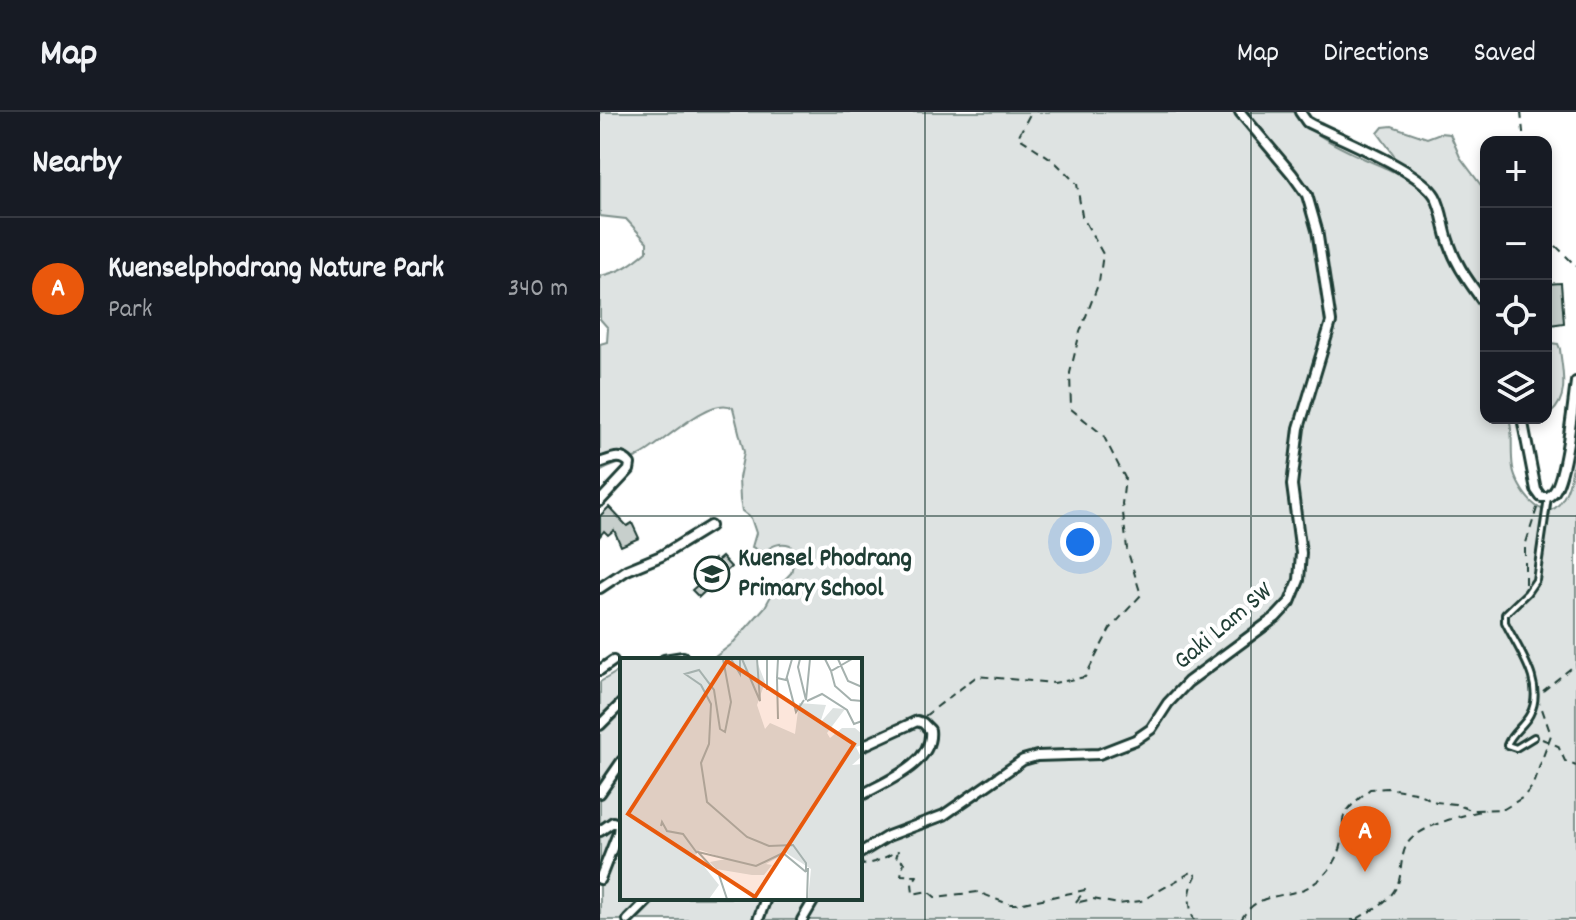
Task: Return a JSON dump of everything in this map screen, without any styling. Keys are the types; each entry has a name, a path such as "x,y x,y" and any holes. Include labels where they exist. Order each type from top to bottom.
{"street":[{"name":"Gaki Lam SW","path":"862,854 888,836 944,815 1023,760 1037,756 1099,754 1135,740 1151,729 1168,703 1188,682 1276,617 1290,602 1299,580 1301,553 1292,485 1299,428 1331,322 1317,230 1307,195 1240,112"},
{"path":"1300,112 1307,122 1409,173 1427,186 1439,204 1459,267 1480,297"},
{"path":"1523,424 1533,483 1544,497 1554,492 1561,474 1576,382"},
{"path":"600,463 618,457 627,459 630,464 629,470 600,501"},
{"path":"600,588 627,570 661,556 710,526"},
{"path":"600,670 613,661"},
{"path":"600,725 620,705"},
{"path":"862,746 917,721 930,730 930,745 923,755 862,795"},
{"path":"600,793 620,764"},
{"path":"600,831 613,822 619,825 600,879"},
{"path":"628,920 648,900"},
{"path":"758,920 765,900"},
{"path":"802,920 814,900"}],"lane":[{"path":"1534,737 1516,748 1507,745 1530,714 1534,698 1533,682 1505,622 1505,614 1536,580 1544,497"}],"path":[{"path":"917,721 977,676 1054,683 1085,677 1110,629 1141,595 1127,549 1122,504 1125,478 1103,435 1071,409 1070,373 1080,332 1099,282 1103,254 1082,216 1077,184 1053,160 1018,137 1031,112"},
{"path":"1521,112 1523,136"},
{"path":"1552,242 1576,266"},
{"path":"1527,593 1523,576 1525,546 1544,497"},
{"path":"1241,920 1248,907 1262,899 1305,889 1331,868 1340,853 1343,818 1370,789 1415,792 1436,802 1471,810 1504,809 1522,798 1532,787 1548,742 1549,729 1541,705 1534,698 1576,664"},
{"path":"1534,737 1559,747 1565,761 1576,766"},
{"path":"1351,920 1360,920 1389,899 1399,886 1406,847 1420,832 1432,825 1493,809"},
{"path":"862,859 865,865 898,851 896,858 904,862 901,875 917,876 912,883 913,894 928,891 935,897 942,897 978,892 1008,904 1085,890 1075,903 1093,899 1118,904 1141,901 1193,871 1196,876 1191,885 1189,902 1194,920"}],"shaded area":[{"path":"600,112 1294,112 1300,121 1324,138 1392,171 1394,155 1378,133 1383,127 1392,126 1427,138 1440,133 1450,134 1460,157 1480,184 1480,424 1510,424 1515,476 1532,502 1547,510 1555,508 1565,494 1576,445 1576,920 600,920 600,682 620,670 620,900 862,900 862,658 714,658 732,644 765,607 773,592 791,573 795,556 790,545 786,544 775,545 762,552 752,547 756,533 751,518 742,511 739,478 744,452 733,408 712,408 699,414 650,450 600,472 600,344 607,342 608,328 600,319 600,276 619,270 647,251 647,242 626,219 600,216"},
{"path":"1552,343 1558,344 1560,349 1563,383 1557,407 1552,412"}],"building":[{"path":"1561,283 1564,323 1552,325 1552,284"},
{"path":"609,507 627,526 632,523 639,538 621,546 614,530 608,535 604,531 600,536 600,516"},
{"path":"722,557 731,567 699,597 692,590 699,584 693,579 714,559 716,562"}],"place":[{"name":"Kuensel Phodrang Primary School","path":"712,574"},
{"name":"Kuenselphodrang Nature Park","path":"1365,872"}]}
